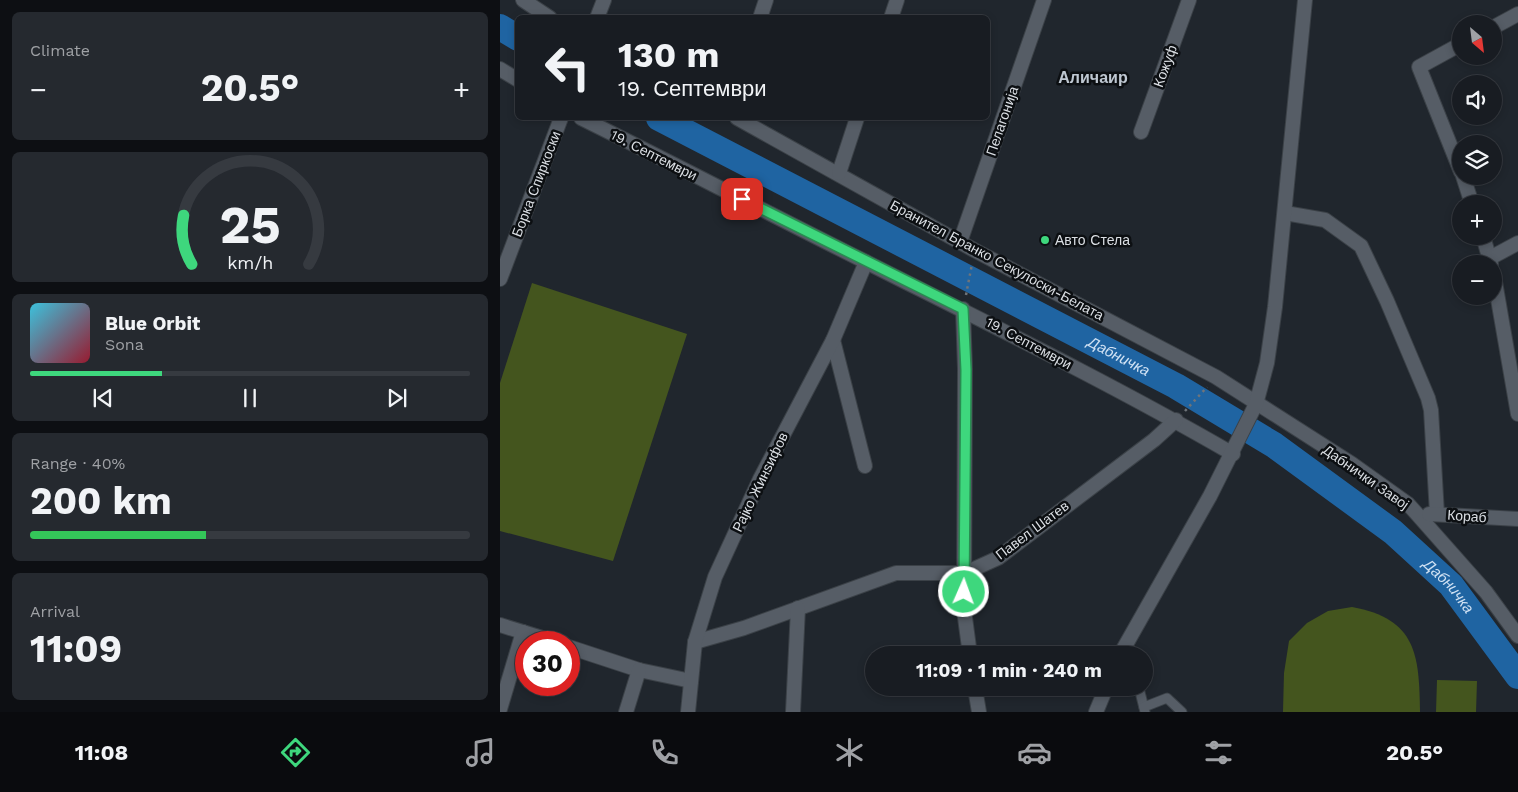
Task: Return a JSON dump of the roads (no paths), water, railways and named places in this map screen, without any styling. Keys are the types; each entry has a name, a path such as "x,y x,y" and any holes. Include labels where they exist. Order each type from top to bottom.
{"street":[{"path":"523,0 546,15"},
{"path":"598,15 604,0"},
{"path":"761,15 766,0"},
{"path":"892,15 897,0"},
{"name":"Пелагонија","path":"960,242 1044,0"},
{"name":"Кожуф","path":"1141,132 1189,0"},
{"path":"1124,646 1233,454 1256,404 1268,363 1285,213 1305,0"},
{"path":"1502,23 1518,14"},
{"path":"1452,49 1420,67 1452,149"},
{"path":"500,69 515,78"},
{"name":"Борка Спиркоски","path":"500,279 560,120"},
{"name":"19. Септември","path":"585,120 963,309 1176,420 1233,454"},
{"name":"Бранител Бранко Секулоски-Белата","path":"741,120 839,173 974,250 1216,377 1256,404"},
{"path":"839,173 856,120"},
{"path":"1285,213 1325,220 1361,246 1428,398 1431,410 1437,514"},
{"path":"1500,255 1518,243"},
{"name":"Рајко Жинѕифов","path":"688,712 695,642 715,577 760,479 833,340 866,262"},
{"path":"1500,305 1517,396 1518,414"},
{"path":"963,309 966,370 964,610 969,646"},
{"path":"833,340 865,466"},
{"name":"Дабнички Завој","path":"1256,404 1352,464 1417,514 1486,592 1518,636"},
{"name":"Павел Шатев","path":"695,642 744,628 896,573 965,573 998,558 1154,440 1176,420"},
{"name":"Кораб","path":"1417,514 1518,519"},
{"path":"793,712 798,608"},
{"path":"500,625 520,631"},
{"path":"580,651 639,670 691,681"},
{"path":"500,709 515,659"},
{"path":"626,712 639,670"},
{"path":"976,696 979,712"},
{"path":"1096,712 1103,696"}],"lane":[{"path":"1127,639 1129,646"},
{"path":"1141,696 1145,710 1167,698 1182,712"}],"waterway":[{"name":"Дабничка","path":"500,27 515,36"},
{"name":"Дабничка","path":"663,120 1176,386 1274,445 1393,532 1451,585 1518,676"}],"place":[{"name":"Авто Стела","path":"1045,240"}],"district":[{"name":"Аличаир","path":"1093,77"}]}
